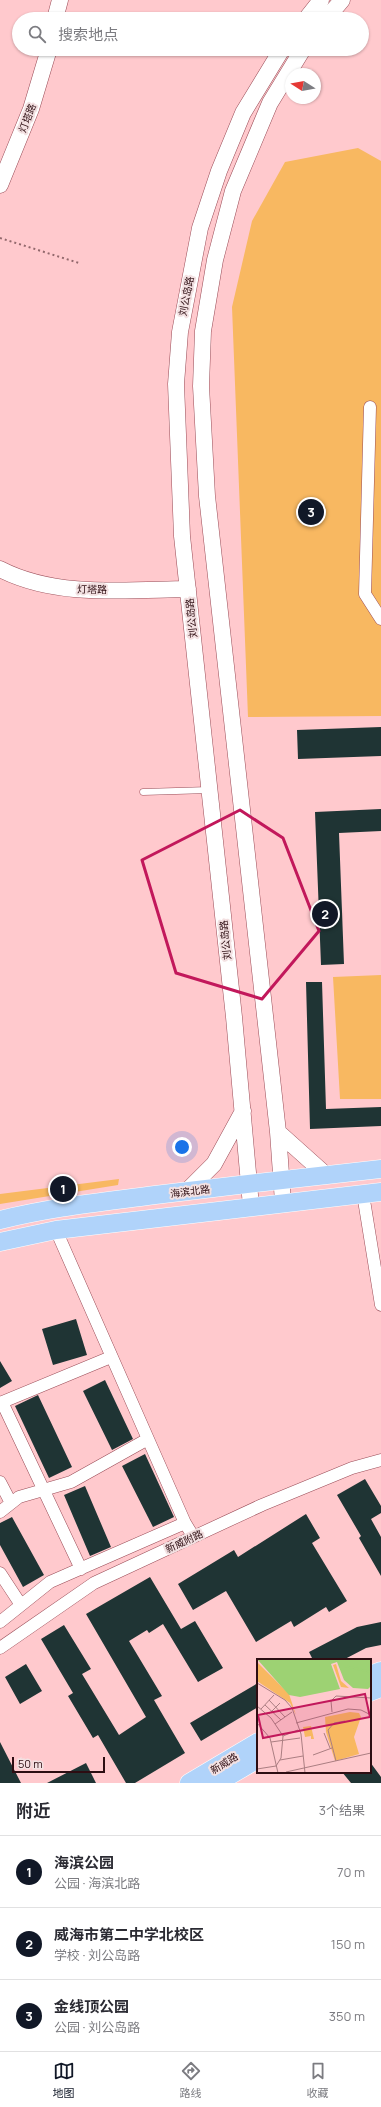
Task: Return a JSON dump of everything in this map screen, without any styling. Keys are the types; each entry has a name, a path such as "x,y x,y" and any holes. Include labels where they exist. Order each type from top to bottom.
{"main road":[{"path":"57,12 60,0"},
{"path":"312,12 321,0"},
{"path":"332,12 342,0"},
{"name":"灯塔路","path":"0,185 31,109 47,56"},
{"name":"刘公岛路","path":"251,1206 243,1111 182,536 176,384 180,332 200,228 219,171 243,113 278,56"},
{"path":"282,1202 278,1132 207,496 201,386 203,331 215,260 233,191 270,103 299,56"},
{"name":"灯塔路","path":"0,569 22,579 68,589 188,589"},
{"path":"187,1191 214,1164 243,1111"},
{"path":"278,1132 326,1175"},
{"name":"海滨北路","path":"0,1220 36,1211 281,1179 381,1169"},
{"path":"0,1242 56,1230 282,1202 381,1192"},
{"path":"371,1676 381,1671"},
{"path":"371,1692 381,1688"},
{"name":"新威路","path":"189,1783 257,1743"},
{"name":"新威路","path":"217,1783 257,1760"}],"street":[{"path":"370,407 365,594 381,619"},
{"path":"363,1194 381,1305"},
{"path":"56,1230 185,1523 193,1536"},
{"path":"81,1569 1,1402 111,1357"},
{"path":"0,1512 19,1497 71,1482 148,1439"},
{"name":"新威附路","path":"0,1648 94,1583 193,1536 352,1468 381,1460"},
{"path":"0,1482 11,1503"},
{"path":"0,1622 50,1582 185,1523"},
{"path":"0,1573 21,1605"}],"lane":[{"path":"143,792 209,790"}],"path":[{"path":"0,238 79,263"}],"highlighted area":[{"path":"240,810 283,838 319,931 262,999 176,973 142,860"}],"shaded area":[{"path":"358,148 381,161 381,716 248,717 232,307 252,221 285,162"},
{"path":"381,975 381,1099 340,1099 333,977"},
{"path":"119,1179 118,1185 0,1204 0,1194"}],"building":[{"path":"381,727 381,756 298,759 297,730"},
{"path":"381,809 381,831 339,833 344,964 321,965 315,812"},
{"path":"306,982 322,982 326,1109 381,1107 381,1126 310,1129"},
{"path":"76,1319 87,1355 53,1365 42,1329"},
{"path":"0,1361 12,1381 0,1388"},
{"path":"105,1380 133,1439 112,1450 83,1391"},
{"path":"38,1395 72,1467 49,1478 15,1406"},
{"path":"145,1454 174,1517 153,1527 122,1466"},
{"path":"365,1479 381,1506 381,1513 371,1519 381,1537 381,1576 359,1538 361,1536 337,1495"},
{"path":"85,1486 111,1547 90,1556 64,1495"},
{"path":"306,1514 320,1538 312,1543 347,1601 329,1612 326,1607 294,1627 291,1621 256,1642 226,1591 193,1610 178,1584 234,1550 238,1557"},
{"path":"12,1517 44,1575 23,1587 0,1545 0,1523"},
{"path":"150,1577 181,1629 195,1621 223,1668 198,1682 163,1624 149,1633 147,1630 129,1641 162,1696 154,1700 185,1753 135,1783 126,1783 98,1735 93,1738 68,1696 73,1693 41,1639 64,1625 91,1669 82,1674 119,1735 146,1717 86,1614"},
{"path":"381,1622 381,1645 366,1648 345,1659 312,1659 309,1652 357,1627"},
{"path":"26,1664 42,1691 20,1704 5,1677"},
{"path":"257,1684 257,1708 201,1741 190,1723"},
{"path":"0,1742 21,1783 0,1783"},
{"path":"86,1763 96,1783 47,1783"},
{"path":"371,1763 381,1777 381,1783 351,1783 343,1773 371,1773"}],"place":[{"name":"金线顶公园","path":"311,512"},
{"name":"威海市第二中学北校区","path":"325,914"},
{"name":"海滨公园","path":"63,1189"}]}
